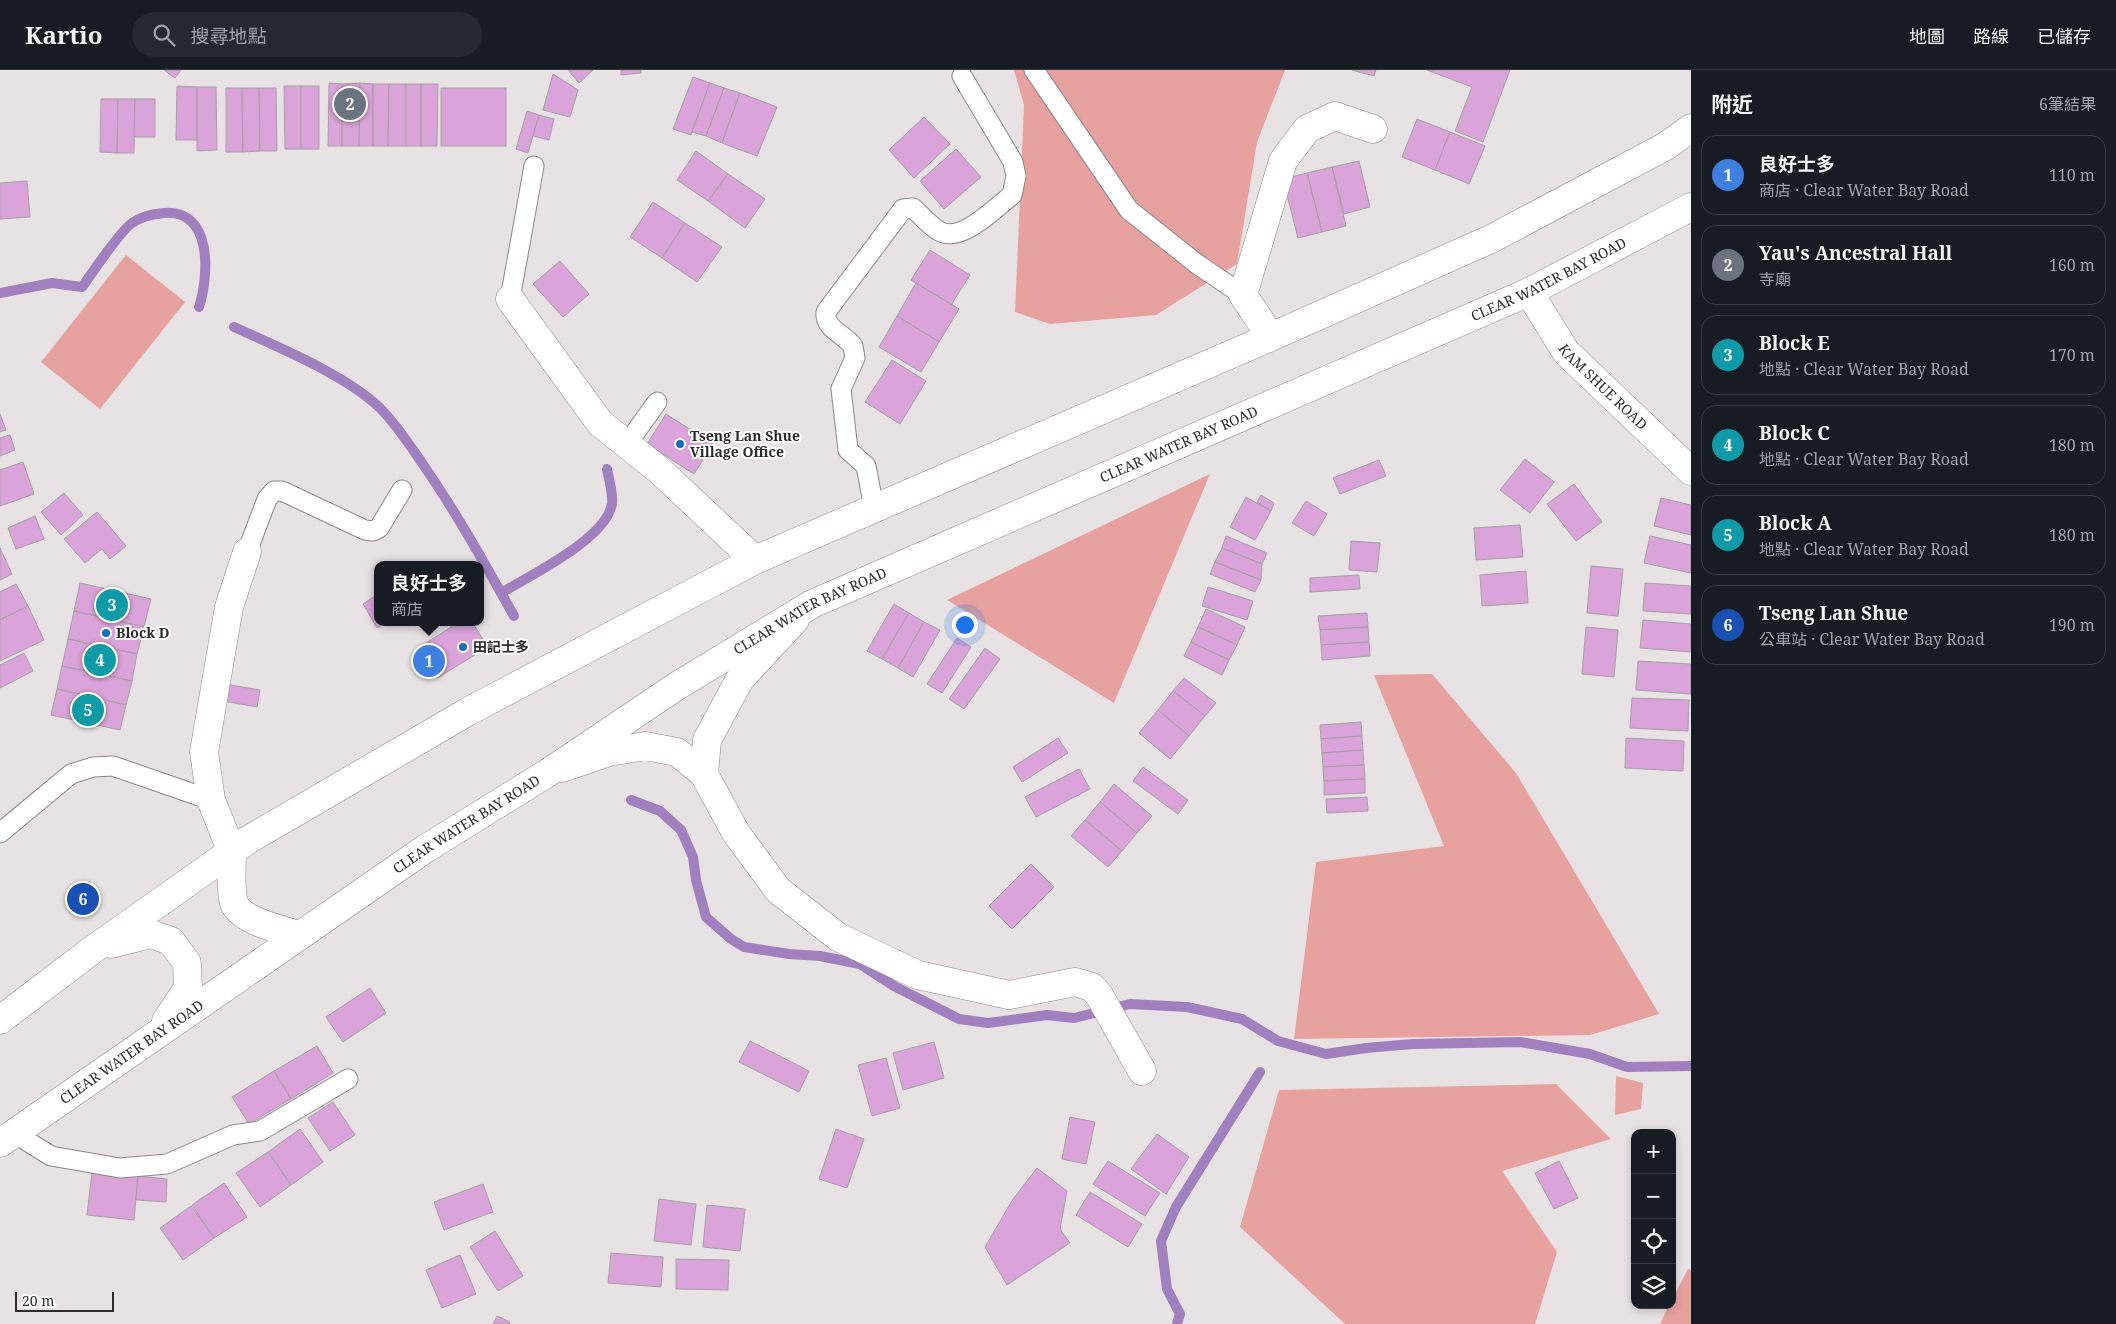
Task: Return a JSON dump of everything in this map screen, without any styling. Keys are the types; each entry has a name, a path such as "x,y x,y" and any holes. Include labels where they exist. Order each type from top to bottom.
{"main road":[{"path":"1271,337 1243,295 1283,161 1307,129 1336,116 1374,129"},
{"path":"0,1020 95,948 232,852 470,711 755,560 1271,337 1493,238 1666,146 1691,128"},
{"name":"CLEAR WATER BAY ROAD","path":"7,1138 160,1030 425,849 546,774 677,686 812,604 1529,292 1691,207"},
{"name":"KAM SHUE ROAD","path":"1529,292 1566,352 1691,471"},
{"path":"510,299 600,423 660,470 755,560"},
{"path":"247,552 229,608 204,752 211,800 232,852 234,902 242,914 261,923 299,935"},
{"path":"704,774 707,740 740,679 779,635 812,604"},
{"path":"546,774 609,752 645,746 677,752 704,774 736,832 778,890 838,937 918,975 1009,995 1075,982 1092,987 1099,995 1142,1071"},
{"path":"95,948 151,934 171,941 188,963 188,988 160,1030"}],"lane":[{"path":"1034,70 1129,210 1198,264 1243,295"},
{"path":"874,508 871,484 866,466 848,450 841,389 855,358 853,346 829,326 825,319 826,312 903,209 913,208 940,231 951,235 962,233 1012,196 1016,176 1013,162 962,76"},
{"path":"510,299 534,166"},
{"path":"627,444 657,402"},
{"path":"247,552 266,499 274,491 282,491 365,530 373,531 379,528 402,490"},
{"path":"0,833 71,774 93,766 113,766 211,800"},
{"path":"7,1138 51,1156 120,1168 167,1164 233,1134 260,1131 348,1079"}],"shaded area":[{"path":"1014,70 1285,70 1257,142 1237,264 1156,315 1050,324 1015,312 1024,105"},
{"path":"126,255 185,302 100,409 41,362"},
{"path":"1210,474 1114,703 947,600"},
{"path":"1432,674 1516,773 1659,1014 1590,1035 1294,1039 1316,862 1444,846 1374,675"},
{"path":"1616,1076 1643,1083 1641,1109 1615,1115"},
{"path":"1556,1084 1611,1139 1502,1171 1557,1252 1535,1324 1345,1324 1240,1227 1279,1090"},
{"path":"1688,1269 1691,1270 1691,1324 1660,1324 1667,1309 1676,1309 1676,1292"}],"building":[{"path":"164,70 181,70 175,78"},
{"path":"568,70 593,70 579,83"},
{"path":"621,70 641,70 641,73 621,75"},
{"path":"1352,70 1376,70 1374,76"},
{"path":"1427,70 1510,70 1483,142 1455,131 1472,87"},
{"path":"553,74 578,90 570,117 543,110"},
{"path":"693,77 710,83 691,135 673,129"},
{"path":"329,83 342,84 342,146 328,146"},
{"path":"360,83 359,146 342,146 342,84"},
{"path":"360,83 373,84 373,146 359,146"},
{"path":"710,83 724,88 706,136 692,132"},
{"path":"373,84 389,84 388,146 373,146"},
{"path":"389,84 406,84 406,146 388,146"},
{"path":"406,84 421,84 421,146 406,146"},
{"path":"421,84 438,84 437,146 421,146"},
{"path":"177,86 197,87 197,140 176,140"},
{"path":"284,86 301,86 301,149 285,149"},
{"path":"301,86 319,86 319,149 301,149"},
{"path":"197,87 216,87 217,150 197,151"},
{"path":"226,88 242,88 243,152 226,152"},
{"path":"242,88 259,88 260,151 243,152"},
{"path":"259,88 276,88 277,151 260,151"},
{"path":"441,88 506,88 506,146 441,146"},
{"path":"724,88 740,93 722,143 706,136"},
{"path":"740,93 777,107 757,156 722,143"},
{"path":"101,99 118,99 117,153 100,152"},
{"path":"118,99 135,99 134,153 117,153"},
{"path":"135,99 155,99 155,137 134,137"},
{"path":"527,111 539,115 528,153 516,149"},
{"path":"539,115 554,119 549,140 533,136"},
{"path":"924,117 950,144 914,178 889,150"},
{"path":"1417,119 1450,132 1435,170 1402,157"},
{"path":"1450,132 1485,146 1469,184 1435,170"},
{"path":"956,149 981,177 944,209 920,181"},
{"path":"696,151 728,174 708,201 677,180"},
{"path":"1359,161 1370,207 1344,214 1332,167"},
{"path":"1332,167 1346,226 1322,232 1307,173"},
{"path":"1307,173 1322,232 1298,238 1283,179"},
{"path":"728,174 765,199 745,228 708,201"},
{"path":"27,181 30,217 0,219 0,183"},
{"path":"653,202 685,223 662,258 630,237"},
{"path":"685,223 722,247 697,282 662,258"},
{"path":"930,250 970,275 951,305 911,280"},
{"path":"560,261 589,294 563,317 533,284"},
{"path":"916,283 959,309 939,342 897,316"},
{"path":"897,316 939,342 921,372 879,347"},
{"path":"892,360 926,381 900,424 865,402"},
{"path":"0,414 6,430 0,432"},
{"name":"Tseng Lan Shue Village Office","path":"666,414 713,444 694,474 647,444"},
{"path":"10,435 15,450 0,456 0,438"},
{"path":"1525,459 1554,482 1530,513 1500,490"},
{"path":"1379,460 1386,476 1340,494 1333,478"},
{"path":"23,462 34,494 0,506 0,470"},
{"path":"1574,484 1602,522 1576,541 1547,504"},
{"path":"64,493 83,515 61,535 41,512"},
{"path":"1261,495 1274,503 1271,511 1257,502"},
{"path":"1246,497 1271,511 1255,540 1230,527"},
{"path":"1661,498 1691,505 1691,535 1654,526"},
{"path":"1306,501 1327,514 1314,536 1292,523"},
{"path":"97,512 126,546 110,559 102,549 85,563 64,539"},
{"path":"35,516 44,539 16,549 8,528"},
{"path":"1520,525 1523,557 1476,560 1474,528"},
{"path":"1226,536 1267,553 1262,564 1222,548"},
{"path":"1650,536 1691,545 1691,573 1644,563"},
{"path":"1351,541 1380,543 1377,572 1349,570"},
{"path":"0,548 12,574 0,580"},
{"path":"1222,548 1262,564 1261,580 1215,562"},
{"path":"1215,562 1261,580 1255,592 1210,574"},
{"path":"1591,566 1623,569 1618,616 1587,613"},
{"path":"1526,571 1528,603 1482,606 1480,575"},
{"path":"1359,575 1360,589 1310,592 1310,578"},
{"path":"80,583 151,599 144,627 74,611"},
{"path":"1645,583 1691,586 1691,614 1643,611"},
{"path":"16,584 28,606 0,620 0,592"},
{"path":"1208,587 1253,601 1247,620 1202,606"},
{"path":"374,597 374,623 363,604"},
{"path":"894,604 909,613 882,659 867,651"},
{"path":"28,606 44,640 0,661 0,620"},
{"path":"1206,609 1245,627 1237,645 1198,627"},
{"name":"Block D","path":"74,611 144,627 137,654 68,639"},
{"path":"909,613 924,622 898,668 882,659"},
{"path":"1367,613 1368,627 1320,630 1318,616"},
{"path":"1643,620 1691,624 1691,652 1640,648"},
{"path":"924,622 940,630 913,677 898,668"},
{"path":"453,626 475,626 488,647 437,678 418,648"},
{"path":"1198,627 1237,645 1229,660 1191,642"},
{"path":"1368,627 1369,642 1321,645 1320,630"},
{"path":"1586,627 1618,630 1614,677 1582,674"},
{"path":"957,638 971,647 942,693 927,684"},
{"path":"68,639 137,654 132,681 62,666"},
{"path":"1191,642 1229,660 1222,675 1184,656"},
{"path":"1369,642 1370,656 1322,660 1321,645"},
{"path":"985,648 1000,659 964,709 949,699"},
{"path":"24,653 33,671 0,688 0,665"},
{"path":"1638,661 1691,664 1691,694 1636,690"},
{"path":"62,666 132,681 126,705 57,689"},
{"path":"1184,678 1216,703 1205,716 1173,691"},
{"path":"225,684 260,690 257,707 223,701"},
{"path":"57,689 126,705 120,730 51,715"},
{"path":"1173,691 1205,716 1189,736 1158,710"},
{"path":"1632,698 1689,700 1688,731 1630,728"},
{"path":"1158,710 1189,736 1170,759 1139,733"},
{"path":"1361,722 1362,736 1321,739 1320,725"},
{"path":"1362,736 1363,750 1322,753 1321,739"},
{"path":"1058,738 1068,753 1022,782 1013,767"},
{"path":"1626,738 1684,741 1683,771 1625,768"},
{"path":"1363,750 1364,765 1323,767 1322,753"},
{"path":"1364,765 1365,779 1324,781 1323,767"},
{"path":"1143,767 1188,800 1178,814 1133,781"},
{"path":"1079,769 1090,789 1036,817 1025,797"},
{"path":"1365,779 1365,793 1324,795 1324,781"},
{"path":"1114,784 1152,816 1137,833 1100,802"},
{"path":"1367,797 1368,811 1327,813 1326,799"},
{"path":"1100,802 1137,833 1122,851 1085,820"},
{"path":"1085,820 1122,851 1108,867 1071,836"},
{"path":"1031,864 1054,887 1012,929 989,906"},
{"path":"370,988 386,1013 343,1042 326,1017"},
{"path":"750,1041 809,1071 799,1092 739,1062"},
{"path":"934,1042 944,1078 903,1090 893,1053"},
{"path":"317,1046 333,1073 291,1099 274,1071"},
{"path":"886,1058 900,1108 872,1116 858,1065"},
{"path":"274,1071 291,1099 249,1124 232,1097"},
{"path":"333,1102 355,1135 330,1151 308,1118"},
{"path":"1070,1117 1095,1122 1086,1164 1062,1159"},
{"path":"300,1129 323,1162 291,1185 268,1152"},
{"path":"836,1129 864,1139 847,1188 819,1179"},
{"path":"1157,1134 1189,1157 1166,1194 1131,1169"},
{"path":"268,1152 291,1185 260,1207 236,1173"},
{"path":"1108,1161 1160,1193 1145,1216 1093,1184"},
{"path":"1559,1161 1578,1198 1554,1209 1535,1173"},
{"path":"1037,1168 1067,1191 1060,1229 1070,1243 1007,1285 985,1247 1013,1199"},
{"path":"92,1172 138,1176 134,1220 87,1215"},
{"path":"138,1176 167,1179 166,1202 136,1200"},
{"path":"224,1183 247,1217 214,1238 192,1205"},
{"path":"483,1184 493,1212 444,1230 434,1202"},
{"path":"1090,1192 1142,1224 1128,1247 1076,1215"},
{"path":"659,1199 696,1204 691,1245 654,1241"},
{"path":"707,1205 745,1209 740,1251 703,1247"},
{"path":"191,1206 214,1238 183,1260 160,1228"},
{"path":"495,1231 523,1276 498,1291 470,1247"},
{"path":"611,1253 663,1257 661,1287 608,1283"},
{"path":"460,1255 476,1294 442,1308 426,1270"},
{"path":"676,1259 729,1260 728,1290 676,1289"},
{"path":"497,1316 510,1322 509,1324 493,1324"}],"waterway":[{"path":"0,293 52,283 82,287 113,243 132,223 143,217 164,213 180,215 192,222 199,233 204,247 205,263 205,279 199,307"},
{"path":"234,327 330,373 349,384 380,408 402,434 435,482 483,561"},
{"path":"501,593 565,555 597,529 607,516 612,503 607,469"},
{"path":"484,563 514,616"},
{"path":"631,800 660,811 681,830 693,857 696,880 706,917 731,939 744,947 789,954 820,956 860,964 894,986 959,1019 988,1023 1047,1015 1074,1018 1130,1004 1187,1007 1242,1019 1278,1041 1326,1054 1413,1044 1520,1042 1590,1054 1627,1067 1691,1066"},
{"path":"1177,1324 1180,1314 1167,1289 1161,1241 1176,1207 1260,1072"}],"place":[{"name":"Yau's Ancestral Hall","path":"350,104"},
{"name":"Tseng Lan Shue Village Office","path":"680,444"},
{"name":"Block E","path":"112,605"},
{"name":"Block D","path":"106,633"},
{"name":"田記士多","path":"463,647"},
{"name":"Block C","path":"100,660"},
{"name":"良好士多","path":"429,661"},
{"name":"Block A","path":"88,710"},
{"name":"Tseng Lan Shue","path":"83,899"}]}
